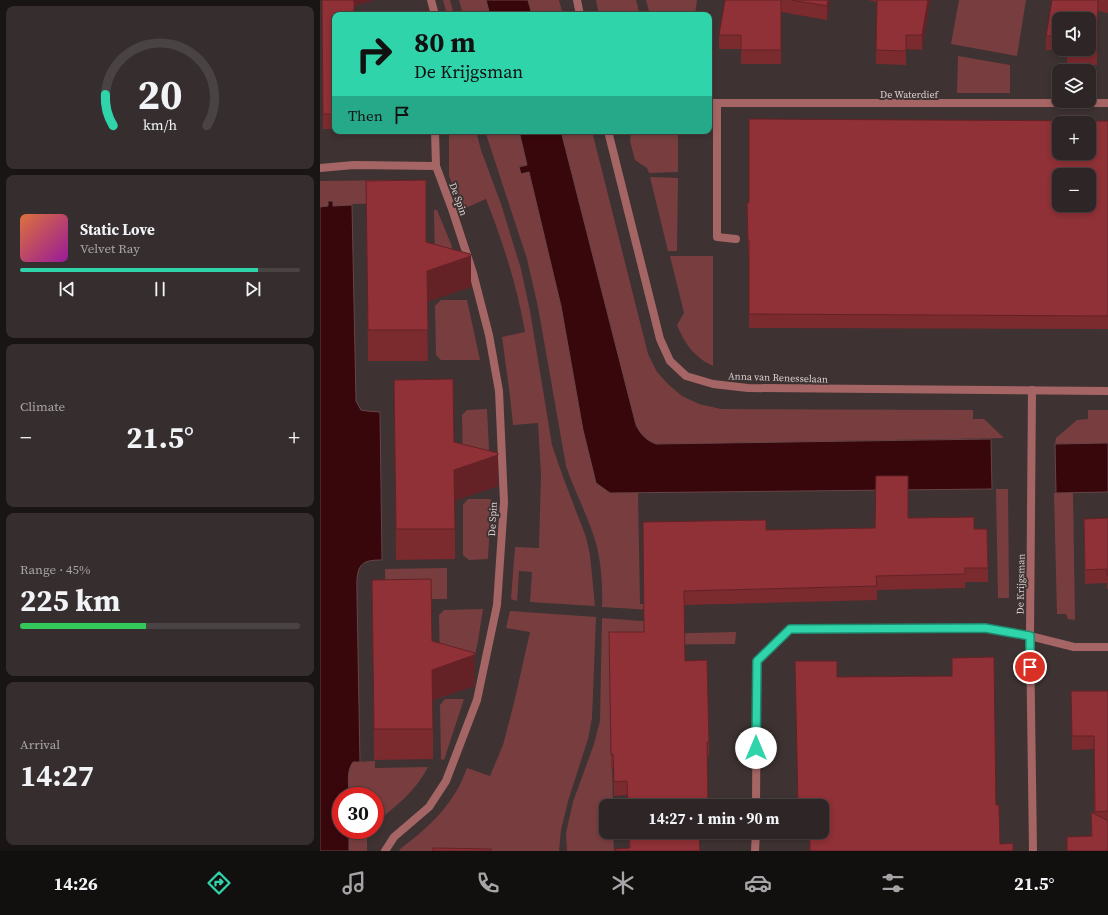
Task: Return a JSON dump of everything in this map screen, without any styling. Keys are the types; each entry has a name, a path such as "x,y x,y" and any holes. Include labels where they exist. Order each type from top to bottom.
{"street":[{"path":"431,0 434,12"},
{"path":"576,0 579,12"},
{"name":"De Waterdief","path":"713,104 1108,103"},
{"path":"713,104 717,237 736,239"},
{"name":"De Spin","path":"385,851 394,837 429,807 446,781 477,700 497,605 504,502 499,391 489,335 474,273 436,166 435,134"},
{"name":"Anna van Renesselaan","path":"609,134 660,339 670,361 686,376 713,384 748,388 1108,391"},
{"path":"320,168 354,165 436,166"},
{"name":"De Krijgsman","path":"1032,390 1030,636 1033,851"},
{"path":"756,799 757,661 790,629 985,628 1030,636 1074,647 1108,647"},
{"path":"755,851 756,839"}],"shaded area":[{"path":"443,0 450,0 453,12 446,12"},
{"path":"459,0 486,0 489,12 462,12"},
{"path":"486,0 528,0 531,12 489,12"},
{"path":"528,0 559,0 562,12 531,12"},
{"path":"596,0 636,0 639,12 598,12"},
{"path":"646,0 697,0 695,12 649,12"},
{"path":"959,0 1026,0 1017,56 951,44"},
{"path":"958,56 1010,65 1010,93 957,93"},
{"path":"449,134 477,134 481,150 501,204 521,269 530,311 552,445 586,537 590,555 595,606 530,602 532,572 519,571 517,601 511,599 515,547 539,548 541,474 538,423 513,425 502,337 525,332 509,264 486,199 463,209 449,176"},
{"path":"486,134 520,134 527,165 519,166 529,172 561,306 583,430 610,493 638,493 640,604 652,604 652,610 602,607 600,562 591,528 566,466 538,307 527,259"},
{"path":"520,134 562,134 636,425 649,441 656,444 991,439 992,489 610,493 596,483 583,430 561,306 529,172 521,174 519,167 527,165"},
{"path":"562,134 593,134 648,354 657,372 682,396 699,404 721,409 973,410 973,419 984,419 1004,438 656,444 649,441 636,425"},
{"path":"631,134 678,134 678,172 649,173 647,168 635,160 630,141"},
{"path":"650,177 678,178 677,251 668,251"},
{"path":"395,180 396,203 333,206 328,201 328,206 320,207 320,181"},
{"path":"328,201 333,201 333,206 352,205 356,401 361,410 380,412 382,560 370,561 362,564 357,576 360,762 353,762 349,770 348,787 332,787 332,839 349,839 349,851 320,851 320,207 328,206"},
{"path":"434,210 437,210 451,244 459,271 435,265"},
{"path":"670,256 713,256 713,366 695,354 683,338 677,325 684,313"},
{"path":"441,300 467,300 480,360 441,360 436,355 435,306"},
{"path":"487,409 490,470 463,465 462,415 467,410"},
{"path":"1088,410 1108,410 1108,443 1055,444 1056,438 1077,420 1088,419"},
{"path":"1108,443 1108,492 1056,493 1055,444"},
{"path":"996,489 1008,489 1009,598 998,598"},
{"path":"1054,493 1073,493 1075,620 1068,619 1066,614 1057,614"},
{"path":"468,499 491,499 488,559 469,560 463,555 463,505"},
{"path":"447,568 447,599 386,599 385,569"},
{"path":"483,609 472,669 440,664 439,615 444,610"},
{"path":"510,611 596,617 592,718 588,739 568,801 561,830 559,851 400,851 399,850 424,830 445,808 458,788 467,768 490,776 503,745 530,632 506,628"},
{"path":"602,618 654,622 654,634 736,632 735,644 609,645 613,799 599,799 599,839 613,839 614,851 567,851 566,833 573,802 594,744 600,721"},
{"path":"445,699 464,699 444,760 441,759 440,705"},
{"path":"375,761 375,768 428,767 411,791 384,816 384,787 348,787 349,770 353,762"},
{"path":"349,839 367,839 367,851 349,851"}],"building":[{"path":"322,0 354,0 354,12 332,12 332,114 323,114"},
{"path":"725,0 781,0 781,50 741,50 741,35 719,35"},
{"path":"791,0 828,0 827,6"},
{"path":"877,0 928,0 922,35 906,35 906,51 876,50"},
{"path":"1052,0 1098,0 1097,51 1096,12 1052,12 1052,36 1046,36"},
{"path":"749,119 1052,121 1052,160 1096,160 1096,121 1108,121 1108,316 749,314 749,240 747,203 749,203"},
{"path":"426,180 426,242 470,254 471,256 427,271 428,330 368,330 366,181"},
{"path":"453,379 454,442 498,453 498,455 454,470 455,529 396,529 394,380"},
{"path":"876,476 908,476 908,518 974,517 974,529 987,529 988,568 965,568 965,574 876,576 877,586 684,591 685,661 707,660 709,742 707,742 708,799 628,799 627,781 614,782 613,754 611,754 609,632 644,632 643,522 766,520 766,530 875,528"},
{"path":"1108,518 1107,575 1107,569 1085,570 1084,519"},
{"path":"431,579 432,641 475,653 474,655 432,670 433,729 374,729 372,580"},
{"path":"994,657 996,805 999,805 1000,844 1013,843 1013,851 810,851 810,839 829,839 829,799 798,799 795,661 837,661 837,677 952,676 952,658"},
{"path":"1071,691 1108,691 1108,811 1095,812 1094,736 1072,736"},
{"path":"1091,812 1108,821 1108,851 1067,851 1067,837 1092,836"},
{"path":"629,839 699,839 700,851 615,851 615,849 630,848"},
{"path":"433,848 491,849 491,851 433,851"}],"route":[{"path":"756,748 757,661 790,629 985,628 1030,636 1030,667"}]}
